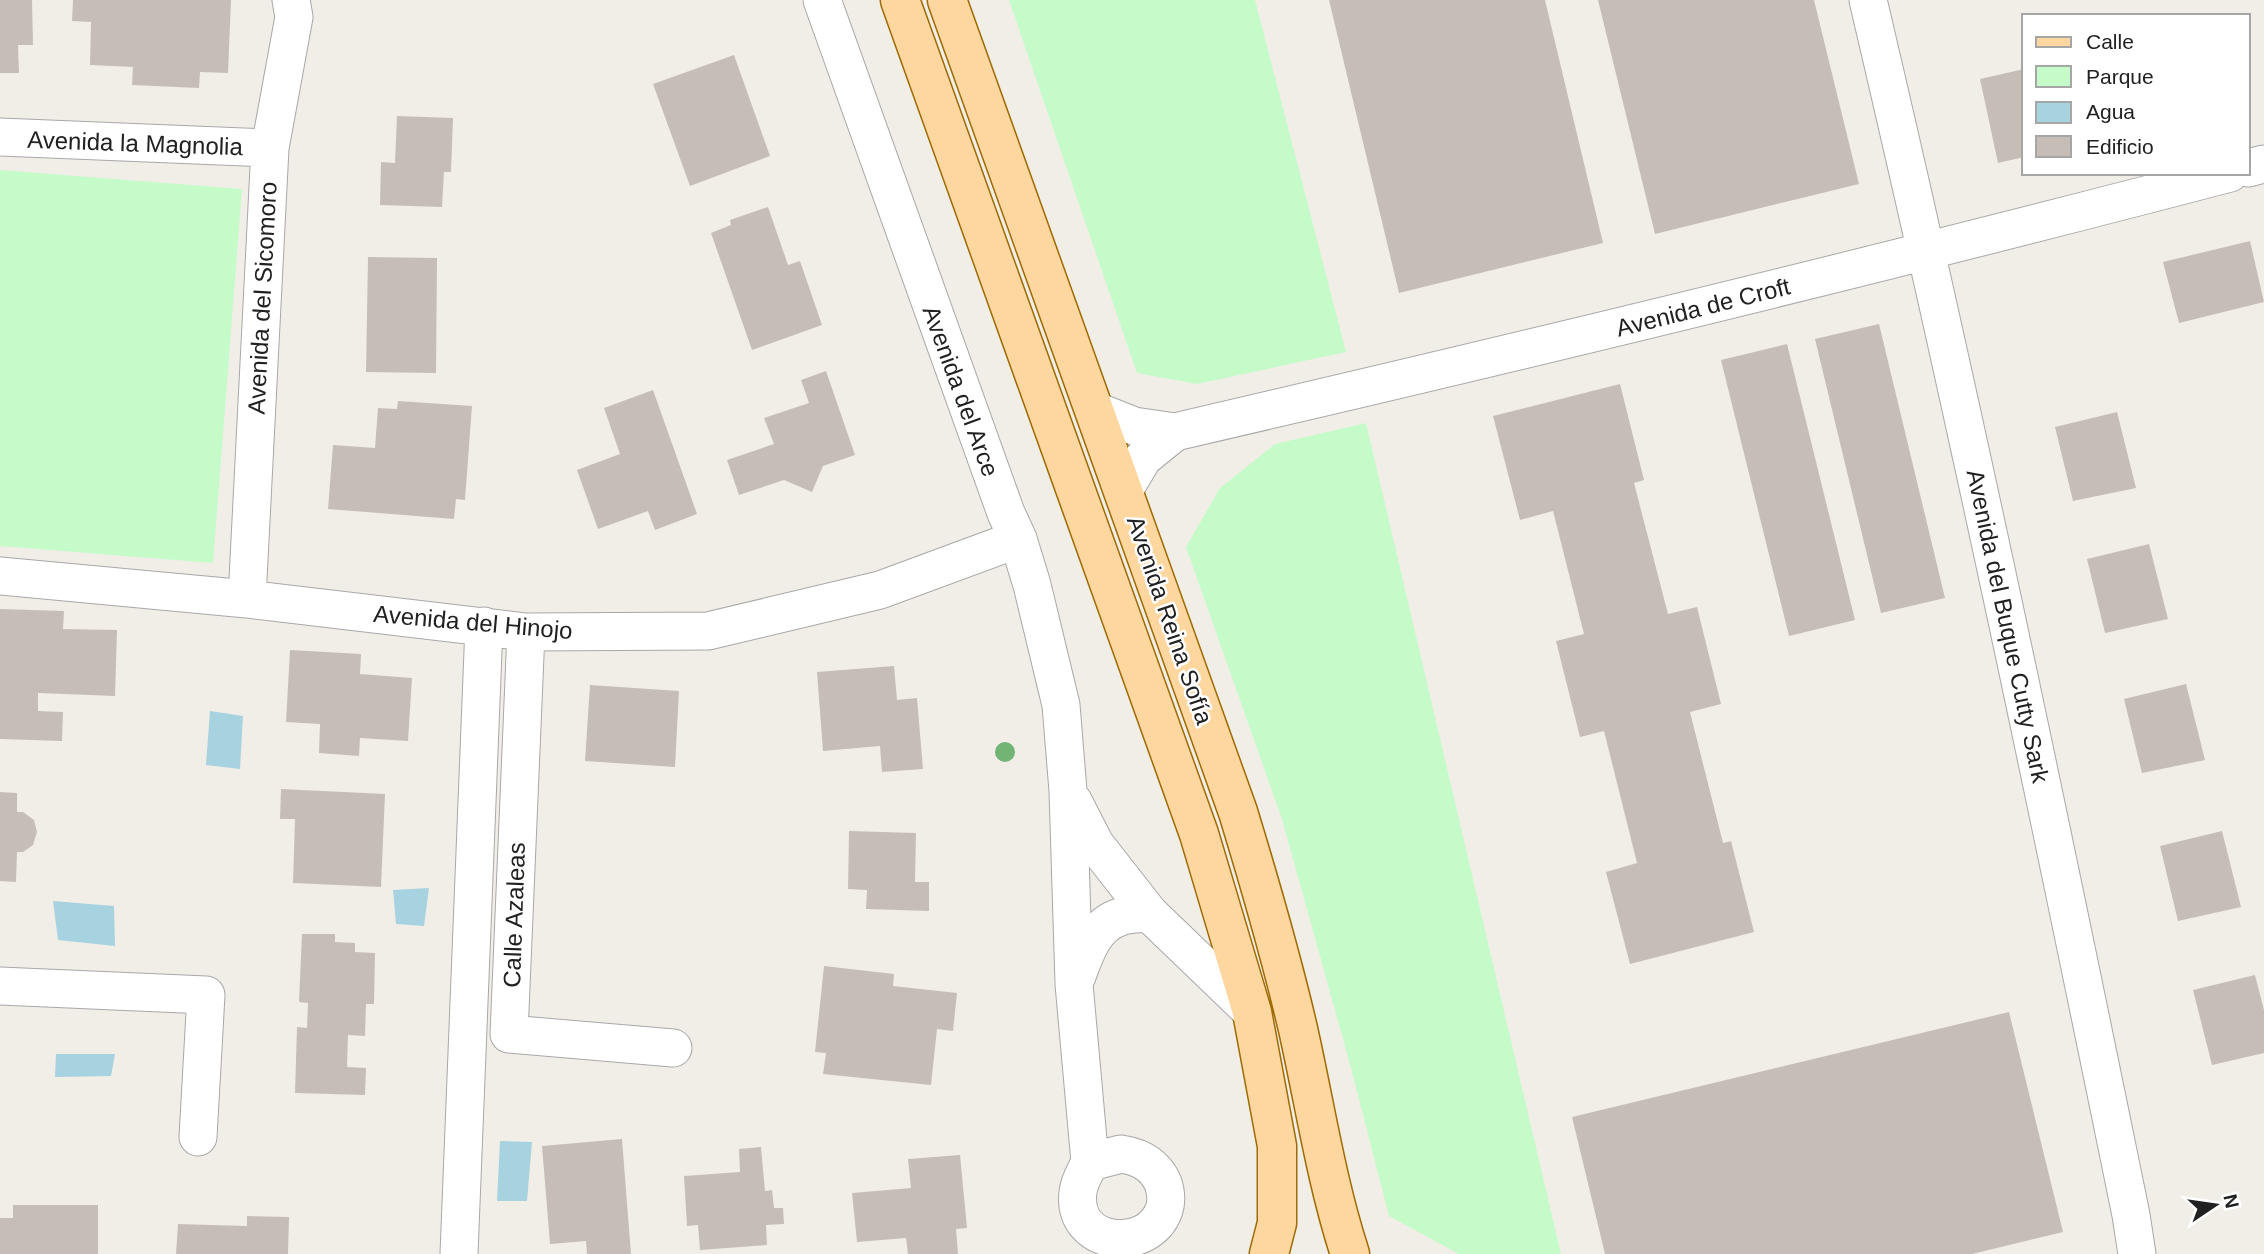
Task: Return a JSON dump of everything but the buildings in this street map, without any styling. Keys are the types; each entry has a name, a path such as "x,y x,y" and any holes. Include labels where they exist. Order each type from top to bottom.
{"main road":[{"name":"Avenida Reina Sofía","path":"900,0 1195,821 1252,1012 1277,1146 1277,1223 1269,1254"},
{"name":"Avenida Reina Sofía","path":"947,0 1238,812 1271,920 1298,1031 1333,1200 1350,1254"}],"street":[{"name":"Avenida del Sicomoro","path":"247,599 270,148 294,17 291,0"},
{"name":"Avenida del Arce","path":"822,0 907,244 1018,539 1061,705 1068,791 1074,984 1090,1162"},
{"name":"Avenida del Buque Cutty Sark","path":"1868,0 1927,252 2042,783 2137,1254"},
{"name":"Avenida la Magnolia","path":"0,137 270,148"},
{"name":"Avenida de Croft","path":"1096,411 1134,426 1175,432 1460,366 1927,252 2222,175"},
{"name":"Avenida de Croft","path":"1124,490 1143,458 1175,432"},
{"name":"Avenida del Hinojo","path":"0,576 247,599 526,632 708,631 880,590 1018,539"},
{"path":"459,1254 484,626"},
{"name":"Calle Azaleas","path":"526,632 509,1034 673,1048"},
{"name":"Avenida del Arce","path":"1068,791 1095,844 1149,914 1252,1012"},
{"name":"Avenida del Arce","path":"1074,984 1086,951 1096,934 1118,917 1149,914"},
{"path":"0,986 206,995 198,1137"}],"green space":[{"path":"1009,0 1255,0 1346,352 1197,384 1137,373"},
{"path":"0,170 242,189 213,563 0,546"},
{"path":"1366,423 1561,1254 1459,1254 1389,1216 1282,819 1186,547 1220,488 1275,444"}],"water":[{"path":"210,711 243,716 240,769 206,765"},
{"path":"429,888 424,926 396,924 393,890"},
{"path":"53,901 114,906 115,946 58,940"},
{"path":"56,1054 115,1054 111,1076 55,1077"},
{"path":"500,1141 532,1142 527,1201 497,1201"}]}
